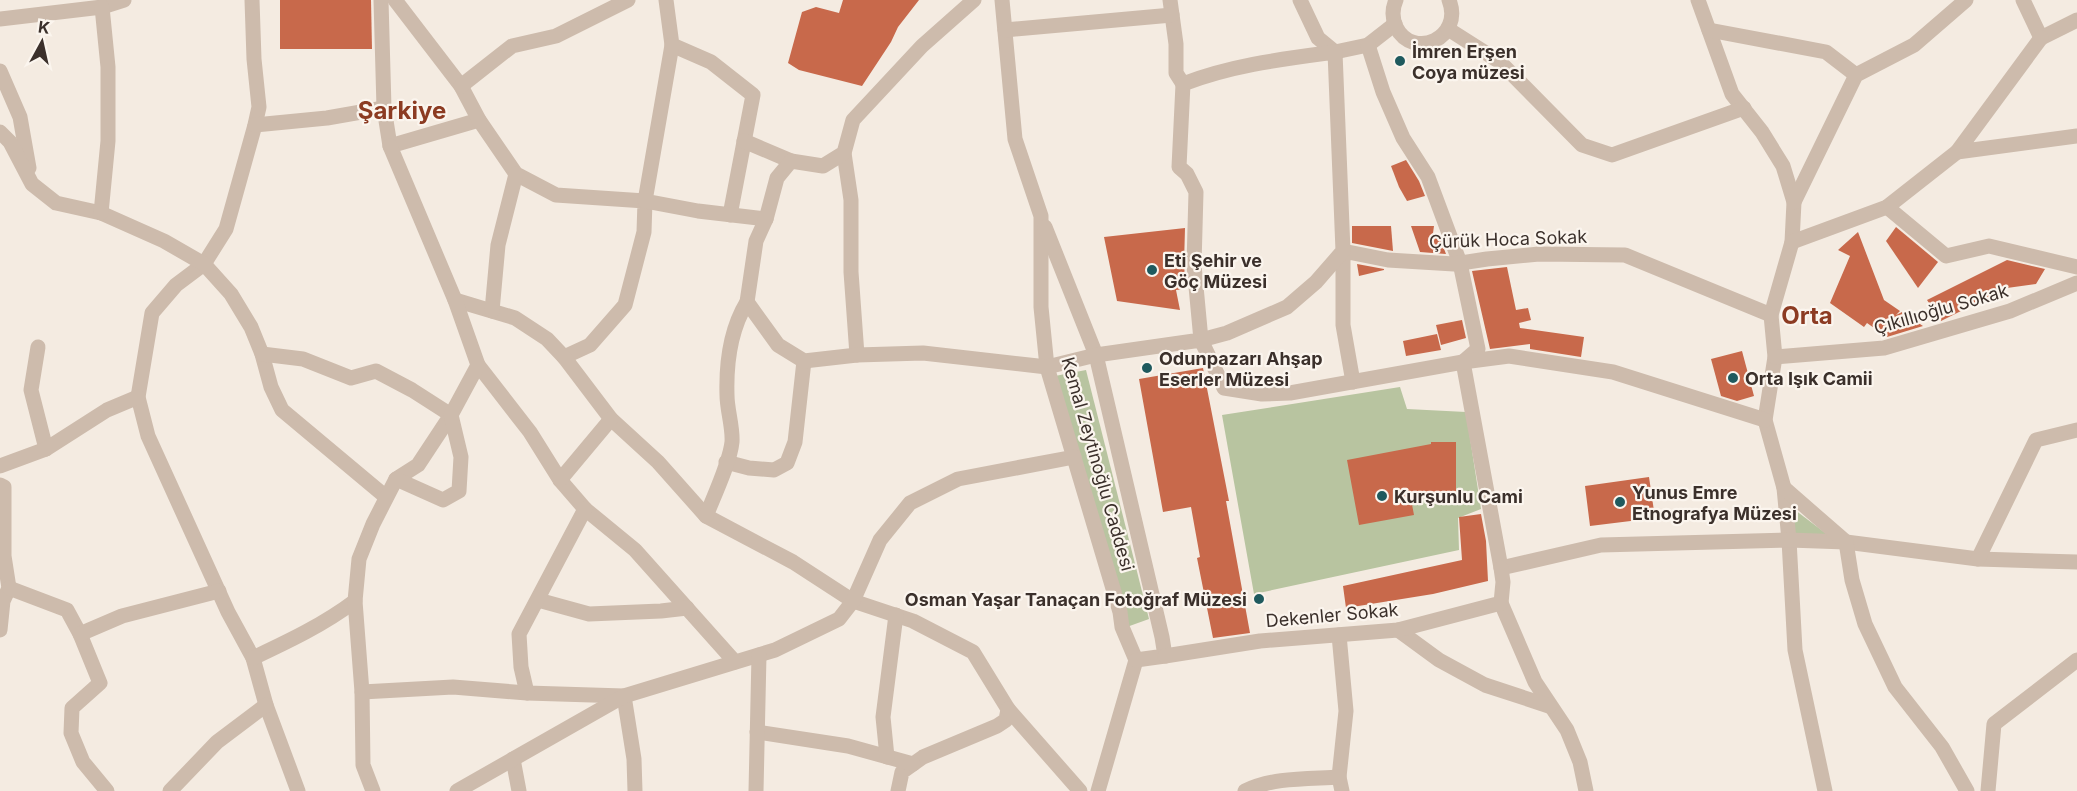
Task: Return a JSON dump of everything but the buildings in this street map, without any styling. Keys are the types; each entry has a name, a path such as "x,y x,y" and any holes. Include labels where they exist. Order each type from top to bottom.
{"street":[{"path":"0,20 102,7 124,0"},
{"path":"252,0 254,59 259,107 226,229 204,264 176,285 152,313 138,397 148,436 219,591 253,658 266,705 298,791"},
{"path":"381,0 384,108 390,146 455,300 478,365 530,432 560,480 585,509 635,550 735,662"},
{"path":"395,0 461,86 479,120 516,174 556,195 645,201 766,219"},
{"path":"461,86 512,46 556,36 628,0"},
{"path":"564,357 591,345 625,305 644,232 645,201 672,45 666,0"},
{"path":"857,354 851,272 851,200 844,153 853,120 922,46 974,0"},
{"name":"Kemal Zeytinoğlu Caddesi","path":"1002,0 1015,139 1041,216 1041,307 1047,367 1120,612 1122,627 1136,660"},
{"path":"1300,0 1318,38 1335,52 1343,251 1343,325 1353,382"},
{"path":"1396,0 1393,15 1399,33 1407,39 1425,44 1434,41 1448,29 1452,12 1449,0"},
{"path":"1698,0 1732,94 1762,132 1783,166 1794,202 1791,242 1771,315 1775,357 1766,420 1784,488 1795,650 1825,791"},
{"path":"1794,202 1856,75 1914,45 1966,0"},
{"path":"2023,0 2041,38"},
{"path":"101,213 108,141 108,67 102,7"},
{"path":"1005,30 1171,7 1176,44 1176,73 1183,84 1179,167 1187,174 1196,192 1194,265 1201,340 1224,388 1262,394 1290,393 1509,356 1613,372 1766,420"},
{"path":"1791,242 1887,207 1958,152 2041,38 2077,20"},
{"path":"1183,84 1212,73 1277,59 1335,52 1368,45 1395,24"},
{"path":"1448,29 1500,62 1582,145 1612,155 1744,108"},
{"path":"1709,30 1826,52 1856,75"},
{"path":"672,45 711,62 753,95 730,215"},
{"path":"1368,45 1383,92 1403,138 1428,177 1460,263 1478,349 1463,362"},
{"path":"0,71 20,117 32,184"},
{"path":"255,125 327,118 384,108"},
{"path":"390,146 479,120"},
{"path":"0,132 10,142 32,184 56,203 101,213 164,242 204,264 231,294 251,327 262,354 271,387 282,410 386,497"},
{"path":"1958,152 2077,136"},
{"path":"744,141 790,161 823,166 844,153"},
{"path":"706,516 732,442 727,395 729,347 737,318 747,302 756,241 766,219 777,178 790,161"},
{"path":"492,311 498,245 516,174"},
{"path":"1887,207 1946,256 1989,246 2077,267"},
{"path":"1041,216 1096,355 1166,656"},
{"path":"747,302 778,345 804,361 857,354 923,353 1047,367 1096,355 1201,340 1227,333 1287,307 1316,282 1343,251"},
{"name":"Çürük Hoca Sokak","path":"1343,251 1388,260 1454,264 1539,254 1626,255 1771,315"},
{"name":"Çıkıllıoğlu Sokak","path":"1775,357 1884,348 2010,311 2077,283"},
{"path":"455,300 515,318 547,339 564,357 611,419 658,462 706,516 793,562 853,601 913,621 973,652 1008,709 1080,791"},
{"path":"38,347 31,390 46,449"},
{"path":"262,354 303,359 351,378 376,371 412,390 451,415 461,457 459,491 443,500 396,478"},
{"path":"726,462 749,468 774,470 787,463 795,441 804,361"},
{"path":"1463,362 1501,568 1503,582 1500,603 1535,682 1567,730 1580,762 1586,791"},
{"path":"373,791 363,765 362,692 355,601 360,560 396,478 418,465 451,415 478,365"},
{"path":"0,466 46,449 107,410 138,397"},
{"path":"560,480 611,419"},
{"path":"1978,559 2036,440 2077,430"},
{"path":"457,791 624,696 775,650 838,619 853,601 880,540 910,503 958,479 1074,457"},
{"path":"0,485 4,487 4,556 9,588 3,600 0,630"},
{"path":"1784,488 1846,542 1852,580 1865,624 1895,687 1942,747 1967,791"},
{"path":"527,693 521,667 519,634 585,509"},
{"path":"1501,568 1601,545 1789,540 1846,542 1978,559 2077,562"},
{"path":"9,588 67,610 80,634 100,683 72,708 70,733 83,762 107,791"},
{"path":"80,634 122,616 219,591"},
{"path":"538,600 588,614 687,608"},
{"path":"253,658 324,622 355,601"},
{"name":"Dekenler Sokak","path":"1136,660 1260,641 1398,630 1500,603"},
{"path":"887,757 883,717 896,615"},
{"path":"1398,630 1439,660 1485,686 1549,706"},
{"path":"1245,791 1256,785 1268,783 1340,784 1346,711 1339,635"},
{"path":"756,791 759,655"},
{"path":"1098,791 1136,660"},
{"path":"1988,791 1994,724 2077,660"},
{"path":"362,692 453,687 527,693 624,696"},
{"path":"624,696 634,759 635,791"},
{"path":"170,791 217,742 266,705"},
{"path":"898,791 903,772 913,764 923,757 997,726 1006,720 1008,709"},
{"path":"757,732 848,746 913,764"},
{"path":"513,759 519,791"}],"green space":[{"path":"1086,370 1149,619 1124,628 1055,376"},
{"path":"1400,387 1407,409 1466,412 1481,509 1458,518 1459,550 1254,594 1222,415"},
{"path":"1791,507 1828,535 1794,535"}],"place":[{"name":"İmren Erşen Coya müzesi","path":"1400,61"},
{"name":"Eti Şehir ve Göç Müzesi","path":"1152,270"},
{"name":"Odunpazarı Ahşap Eserler Müzesi","path":"1147,368"},
{"name":"Orta Işık Camii","path":"1733,378"},
{"name":"Kurşunlu Cami","path":"1382,496"},
{"name":"Yunus Emre Etnografya Müzesi","path":"1620,502"},
{"name":"Osman Yaşar Tanaçan Fotoğraf Müzesi","path":"1259,599"}],"district":[{"name":"Şarkiye","path":"402,110"},
{"name":"Orta","path":"1807,315"}]}
